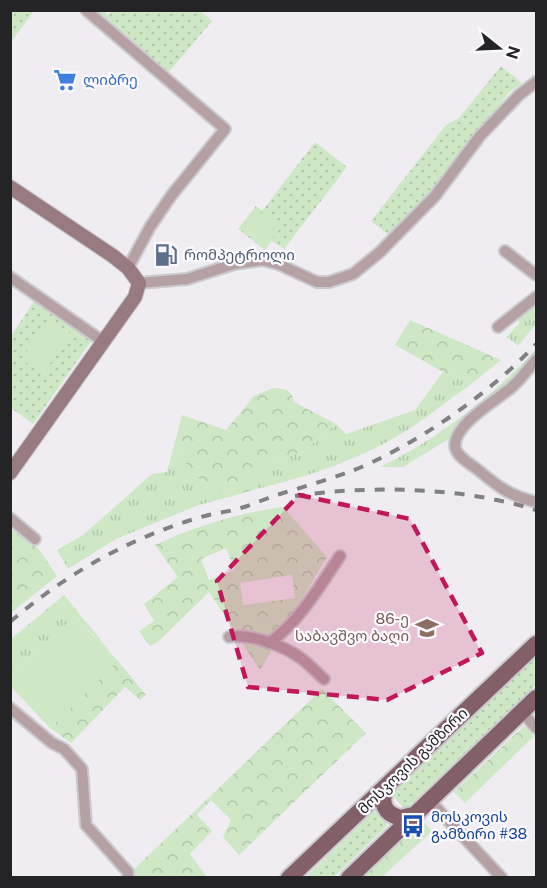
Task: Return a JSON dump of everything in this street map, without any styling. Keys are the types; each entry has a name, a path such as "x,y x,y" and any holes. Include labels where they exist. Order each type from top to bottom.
{"main road":[{"path":"10,187 128,268 140,283 135,297 10,473"},
{"name":"მოსკოვის გამზირი","path":"289,878 537,644"},
{"path":"349,878 537,698"},
{"path":"386,788 382,799 388,812 401,818 417,814"}],"street":[{"path":"86,10 225,129 171,196 150,227 128,268"},
{"path":"140,283 187,279 234,264 262,260 278,264 317,282 329,282 353,274 380,252 435,196 480,136 519,95 537,82"},
{"path":"505,250 537,275"},
{"path":"10,277 104,342"},
{"path":"498,327 537,297"},
{"path":"537,360 513,386 469,420 455,445 462,457 511,495 537,502"},
{"path":"10,518 35,539"},
{"path":"269,643 282,634 300,614 340,556"},
{"path":"229,637 239,635 260,639 301,658 324,679"},
{"path":"10,708 52,743 64,749 82,769 86,825 128,872 128,878"},
{"path":"522,712 537,728"},
{"path":"430,801 502,878"}],"highlighted area":[{"path":"299,495 410,519 482,653 387,700 248,687 217,581"}],"green space":[{"path":"112,10 200,11 212,21 169,72 96,11 103,11 108,15"},
{"path":"10,11 34,11 11,42"},
{"path":"501,66 522,83 508,94 430,196 391,237 371,221 446,125 459,118"},
{"path":"315,142 347,167 284,249 272,241 265,250 238,229 256,206 262,211"},
{"path":"256,209 281,228 265,248 240,229"},
{"path":"35,300 92,340 33,424 11,408 11,336"},
{"path":"536,301 536,324 518,346 507,337 519,323 517,316"},
{"path":"50,319 71,334 43,374 21,359"},
{"path":"410,320 501,360 474,382 443,372 395,345"},
{"path":"536,350 536,357 452,437 403,467 380,467 444,430 501,384"},
{"path":"443,372 474,382 410,429 371,450 324,470 257,489 250,467 302,452 336,424 346,434 415,410"},
{"path":"273,388 287,391 292,394 294,402 336,424 302,452 251,467 257,489 233,496 198,478 183,459 175,442 182,415 226,430 254,396"},
{"path":"175,442 183,459 215,487 233,496 199,505 116,539 68,569 57,550 83,535 152,474 167,472"},
{"path":"283,507 327,557 260,670 209,592 158,642 150,646 139,631 154,621 144,604 178,577 155,545 218,521","holes":["226,548 235,570 209,580 201,559","292,575 295,598 243,605 240,583"]},
{"path":"11,530 19,532 32,542 57,576 11,613"},
{"path":"64,595 113,655 74,616 11,678 11,639"},
{"path":"74,616 118,661 50,728 11,687 11,678"},
{"path":"536,650 536,685 407,808 404,808 390,793"},
{"path":"113,655 146,695 140,700 125,687 71,743 50,728 117,661"},
{"path":"322,689 366,733 239,855 223,837 231,820 211,800 197,815 212,831 190,854 207,877 131,878 132,871"},
{"path":"524,726 534,736 465,803 454,792"},
{"path":"374,811 387,821 387,826 334,877 305,878"},
{"path":"423,821 432,831 382,877 363,877"}],"railway":[{"path":"10,622 54,588 125,546 175,525 241,508 341,475 398,449 474,400 518,363 536,344"},
{"path":"295,496 354,490 417,490 508,502 536,510"}],"place":[{"name":"ლიბრე","path":"65,80"},
{"name":"რომპეტროლი","path":"166,255"},
{"name":"86-ე საბავშვო ბაღი","path":"427,628"},
{"name":"მოსკოვის გამზირი #38","path":"413,826"}]}
